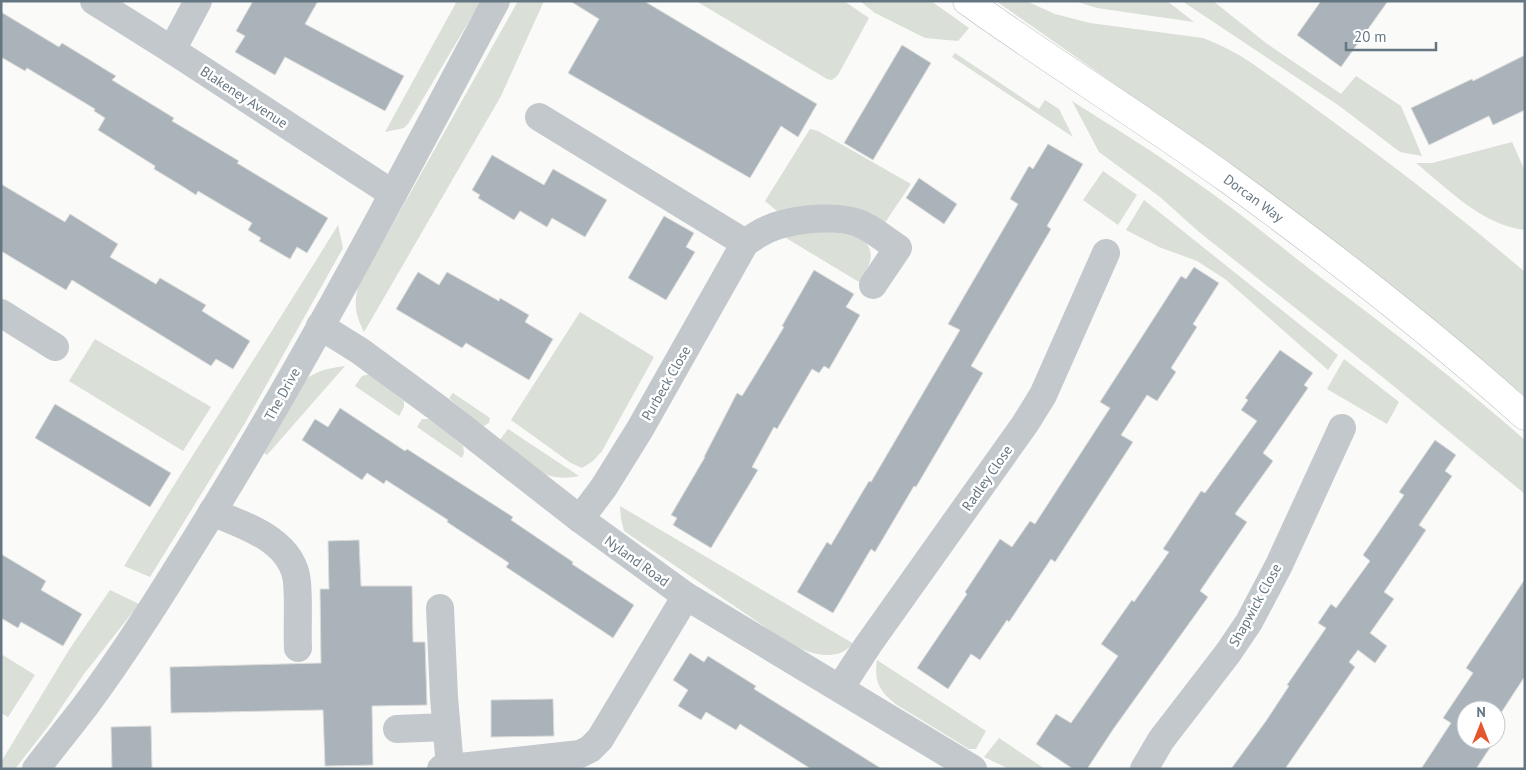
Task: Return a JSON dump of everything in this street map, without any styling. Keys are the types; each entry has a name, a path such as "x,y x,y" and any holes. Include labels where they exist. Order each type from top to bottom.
{"main road":[{"name":"Dorcan Way","path":"967,1 1229,180 1344,267 1428,334 1525,416"}],"street":[{"name":"Blakeney Avenue","path":"94,1 393,194"},
{"path":"172,50 198,1"},
{"name":"The Drive","path":"36,769 87,704 126,647 160,596 261,432 393,194 496,1"},
{"path":"539,117 745,243 781,224 796,221 847,220 863,225 898,248 873,285"},
{"name":"Purbeck Close","path":"580,519 604,487 640,430 745,243"},
{"name":"Radley Close","path":"840,688 868,645 1026,424 1043,395 1106,253"},
{"path":"1,313 55,347"},
{"name":"Nyland Road","path":"320,326 360,351 431,403 580,519 686,596 972,769"},
{"name":"Shapwick Close","path":"1144,769 1161,740 1228,654 1249,622 1279,565 1342,428"},
{"path":"212,512 252,529 275,543 286,554 297,581 298,648"},
{"path":"440,608 446,727 446,768 580,754 590,749 604,732 686,596"},
{"path":"397,729 446,727"}],"shaded area":[{"path":"457,1 481,1 408,124 404,128 385,132"},
{"path":"518,1 544,1 501,96 364,332 356,309 358,286"},
{"path":"696,1 844,1 869,18 838,75 832,80 827,79"},
{"path":"860,1 931,1 969,28 958,41 925,38 875,13"},
{"path":"996,1 1026,1 1055,14 1090,23 1203,38 1247,60 1357,139 1525,272 1525,396 1367,266 1277,198"},
{"path":"1075,1 1167,1 1194,22 1097,8"},
{"path":"1182,1 1213,1 1266,43 1341,94 1356,76 1401,106 1422,156 1400,152 1338,105"},
{"path":"955,53 1039,109 1045,100 1059,109 1073,137 952,57"},
{"path":"1072,101 1226,203 1424,356 1525,440 1525,494 1385,379 1199,232 1160,197 1099,152"},
{"path":"810,129 818,131 911,184 884,224 873,214 835,206 804,206 778,212 765,201"},
{"path":"1512,142 1525,171 1525,230 1509,227 1480,213 1453,194 1416,163 1432,163"},
{"path":"1103,171 1137,195 1118,225 1083,200"},
{"path":"1144,200 1338,355 1328,370 1225,279 1197,261 1159,247 1126,230"},
{"path":"338,225 343,248 245,423 150,577 124,566 177,480"},
{"path":"801,231 844,234 857,237 866,243 871,252 869,265 859,282 786,238"},
{"path":"580,312 654,357 602,451 593,461 582,468 571,463 511,420"},
{"path":"95,339 211,407 183,451 69,381"},
{"path":"1344,359 1399,402 1387,424 1327,389"},
{"path":"345,366 267,455 264,453 305,380 319,372"},
{"path":"370,374 404,401 404,407 399,416 355,386 362,376"},
{"path":"453,393 490,418 489,423 482,427 449,398"},
{"path":"422,419 430,419 463,446 464,453 462,458 417,427"},
{"path":"508,429 579,476 555,477 535,469 499,441"},
{"path":"620,506 854,644 834,655 821,655 808,652 790,644 624,531"},
{"path":"110,590 139,604 84,674 50,724 15,769 1,769 1,762 69,650"},
{"path":"1,654 35,675 8,717 1,713"},
{"path":"877,660 986,731 976,749 969,749 891,700 879,686 876,674"},
{"path":"999,738 1045,769 1009,769 984,757"}],"building":[{"path":"253,1 318,1 305,24 404,76 385,111 285,57 275,75 235,52 245,36 236,31"},
{"path":"570,1 644,1 817,104 798,137 781,126 750,178 568,73 599,19"},
{"path":"1321,1 1388,1 1341,67 1297,35"},
{"path":"1,12 59,47 62,43 116,76 112,80 174,118 172,121 328,218 307,253 297,247 290,259 259,241 261,238 248,230 252,223 198,191 196,195 154,169 155,166 98,130 105,118 94,111 95,109 27,68 25,71 1,57"},
{"path":"902,45 931,63 873,160 844,143"},
{"path":"1525,55 1525,110 1493,125 1489,116 1429,145 1411,108 1472,79 1473,81"},
{"path":"1048,144 1083,164 1047,226 1051,229 971,366 983,373 916,487 914,486 875,552 871,549 833,613 797,592 827,542 831,545 869,481 871,482 960,330 948,324 1018,204 1010,199 1029,166 1033,169"},
{"path":"492,155 544,185 553,169 607,200 585,237 552,218 547,227 520,211 514,220 478,198 480,195 472,190"},
{"path":"919,178 957,204 944,224 906,198"},
{"path":"1,184 65,222 70,214 118,244 110,257 156,284 160,278 206,305 202,311 250,341 233,369 216,359 211,366 72,280 66,290 1,251"},
{"path":"664,216 694,233 686,247 695,252 666,300 628,278"},
{"path":"1194,267 1219,283 1193,324 1197,327 1171,368 1176,372 1157,401 1147,395 1121,435 1133,442 1055,562 1051,559 1009,622 1007,620 980,660 971,654 948,689 917,668 967,594 965,592 1000,539 1012,547 1030,521 1035,524 1110,408 1100,402 1181,276 1186,279"},
{"path":"814,270 854,294 846,307 860,315 829,369 824,366 819,373 812,369 777,429 774,427 752,467 758,470 711,548 673,525 677,518 671,515 705,457 737,393 742,396 784,327 782,326"},
{"path":"418,272 439,285 447,272 499,301 500,298 529,315 525,322 553,339 529,380 466,343 462,348 396,309"},
{"path":"1280,350 1313,373 1304,385 1308,388 1263,453 1273,461 1235,514 1247,522 1200,591 1208,597 1114,728 1087,769 1073,769 1036,744 1056,714 1071,723 1118,656 1101,644 1132,600 1134,602 1169,552 1163,549 1201,491 1205,493 1257,421 1241,410 1248,400 1245,398"},
{"path":"55,404 171,473 150,507 35,438"},
{"path":"340,408 405,451 407,449 513,517 511,520 573,562 572,564 634,605 613,638 506,567 509,563 447,522 448,520 386,480 384,484 367,473 362,480 302,440 315,419 328,427"},
{"path":"1435,440 1456,455 1445,471 1452,476 1419,525 1426,530 1384,592 1394,599 1370,633 1387,646 1375,663 1358,650 1349,662 1355,667 1285,769 1231,769 1266,721 1289,686 1287,685 1326,628 1318,623 1331,604 1336,608 1370,561 1363,555 1404,495 1399,492"},
{"path":"359,540 361,586 412,586 413,642 425,642 427,705 372,706 373,765 325,766 323,710 171,713 170,667 321,663 320,589 329,589 328,541"},
{"path":"1,554 46,581 41,590 82,614 63,646 21,622 18,628 1,618"},
{"path":"1525,579 1525,676 1506,705 1506,700 1456,700 1456,750 1488,750 1476,769 1421,769 1451,723 1443,718 1473,673 1466,668"},
{"path":"690,653 704,662 708,656 756,686 754,689 882,769 811,769 740,724 736,730 706,712 701,720 678,706 688,690 673,680"},
{"path":"553,699 554,736 491,737 491,700"},
{"path":"151,726 152,769 112,769 111,727"}]}
